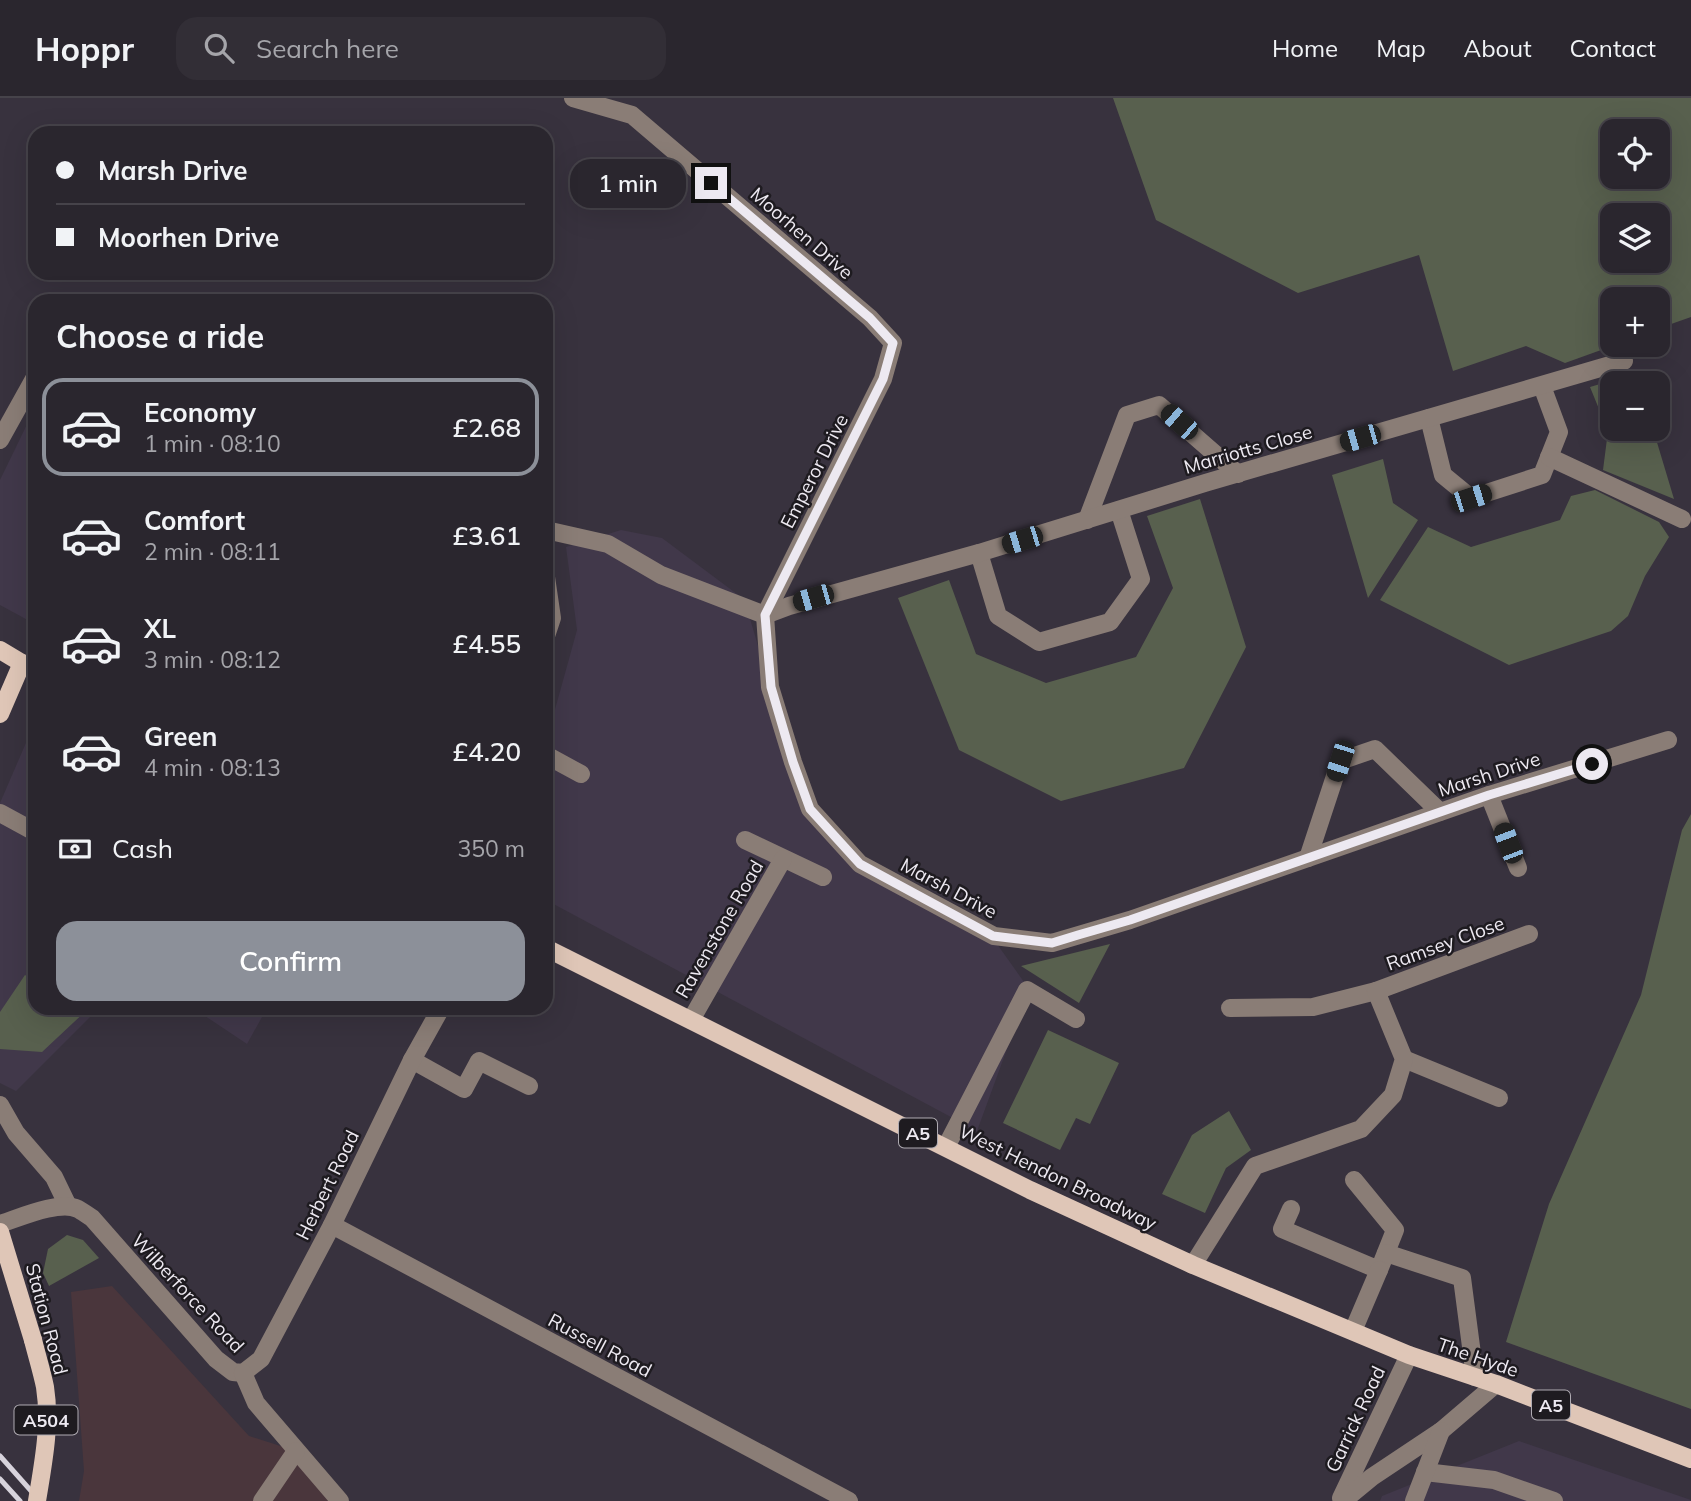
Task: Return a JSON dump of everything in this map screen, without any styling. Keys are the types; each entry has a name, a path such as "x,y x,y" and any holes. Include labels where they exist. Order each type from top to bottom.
{"main road":[{"path":"0,650 28,667 0,714"},
{"name":"West Hendon Broadway","path":"553,951 1030,1191 1193,1265 1409,1355"},
{"name":"Station Road","path":"0,1233 45,1388 44,1452 37,1501"},
{"name":"The Hyde","path":"1409,1355 1496,1384 1691,1459"}],"street":[{"name":"Moorhen Drive","path":"573,98 632,115 870,318 893,343"},
{"name":"Emperor Drive","path":"765,615 883,379 893,343"},
{"name":"Marriotts Close","path":"765,615 1624,361"},
{"path":"1429,418 1443,475 1471,498 1542,475 1559,432 1542,386"},
{"path":"0,440 28,390"},
{"path":"1087,520 1127,415 1159,405 1238,474"},
{"path":"1549,457 1682,519"},
{"path":"979,553 998,616 1039,642 1110,622 1141,579 1119,510"},
{"path":"553,532 608,544 661,575 765,615"},
{"name":"Marsh Drive","path":"765,615 771,687 810,809 860,864 993,936 1052,943 1130,920 1489,795 1668,740"},
{"path":"1308,858 1340,761 1375,749 1440,812"},
{"path":"553,759 581,774"},
{"path":"1489,795 1518,868"},
{"path":"0,813 28,828"},
{"path":"745,840 823,877"},
{"name":"Ravenstone Road","path":"691,1020 783,859"},
{"name":"Ramsey Close","path":"1230,1008 1314,1007 1376,991 1529,934"},
{"path":"946,1147 1027,990 1076,1019"},
{"name":"Ramsey Close","path":"1376,991 1404,1059"},
{"name":"Herbert Road","path":"243,1373 261,1359 332,1225 412,1060 437,1015"},
{"path":"1193,1265 1255,1166 1360,1129 1393,1095 1404,1059 1499,1098"},
{"path":"412,1060 464,1089 479,1061 529,1086"},
{"path":"0,1105 16,1133 54,1177 68,1206 40,1211 0,1224"},
{"path":"1353,1331 1395,1230 1354,1180"},
{"name":"Wilberforce Road","path":"68,1206 79,1209 92,1219 216,1359 233,1372 243,1373 256,1403 340,1501"},
{"path":"1291,1209 1282,1229 1379,1270"},
{"name":"Russell Road","path":"332,1225 849,1501"},
{"path":"1386,1252 1462,1278 1475,1377"},
{"name":"Garrick Road","path":"1341,1501 1409,1355"},
{"path":"1341,1501 1372,1476 1441,1431 1496,1384"},
{"path":"1414,1501 1441,1431"},
{"path":"262,1501 296,1451"},
{"path":"1425,1472 1494,1480 1554,1501"}],"shaded area":[{"path":"28,422 28,620 0,605 0,480"},
{"path":"621,530 662,538 765,615 748,612 806,808 859,864 992,937 1029,989 977,1131 553,904 553,717 577,630 566,547"},
{"path":"28,738 28,1015 92,1015 16,1091 0,1083 0,803"},
{"path":"204,1015 263,1015 247,1044"},
{"path":"112,1286 249,1436 296,1451 340,1501 79,1501 84,1471 71,1292"},
{"path":"1519,1441 1691,1501 1380,1501 1382,1496"}],"green space":[{"path":"1113,98 1691,98 1691,317 1670,324 1670,287 1600,287 1600,350 1565,363 1526,346 1453,371 1419,255 1298,293 1156,220"},
{"path":"1600,384 1600,411 1590,387"},
{"path":"1607,441 1657,441 1674,499 1603,470"},
{"path":"1383,459 1393,503 1418,520 1368,598 1332,475"},
{"path":"1595,490 1659,522 1669,537 1645,576 1628,616 1611,631 1509,665 1380,600 1428,527 1471,547 1560,520 1571,496"},
{"path":"1200,499 1246,647 1184,768 1061,801 959,750 898,598 949,580 976,654 1046,683 1136,657 1173,588 1147,516"},
{"path":"1691,814 1691,1409 1506,1342 1549,1204 1641,995 1682,830"},
{"path":"1110,944 1079,1003 1021,966"},
{"path":"25,975 28,977 28,1015 82,1015 42,1052 0,1049 0,1012"},
{"path":"1048,1030 1119,1063 1090,1124 1076,1118 1060,1150 1003,1123"},
{"path":"1229,1111 1251,1150 1226,1168 1205,1213 1162,1194 1192,1135"},
{"path":"67,1235 83,1240 99,1258 49,1286 43,1273 48,1249"}],"railway":[{"path":"0,1456 40,1501"},
{"path":"0,1479 20,1501"}],"route":[{"path":"711,183 870,318 893,343 883,379 765,615 771,687 810,809 860,864 993,936 1052,943 1130,920 1489,795 1592,764"}]}
